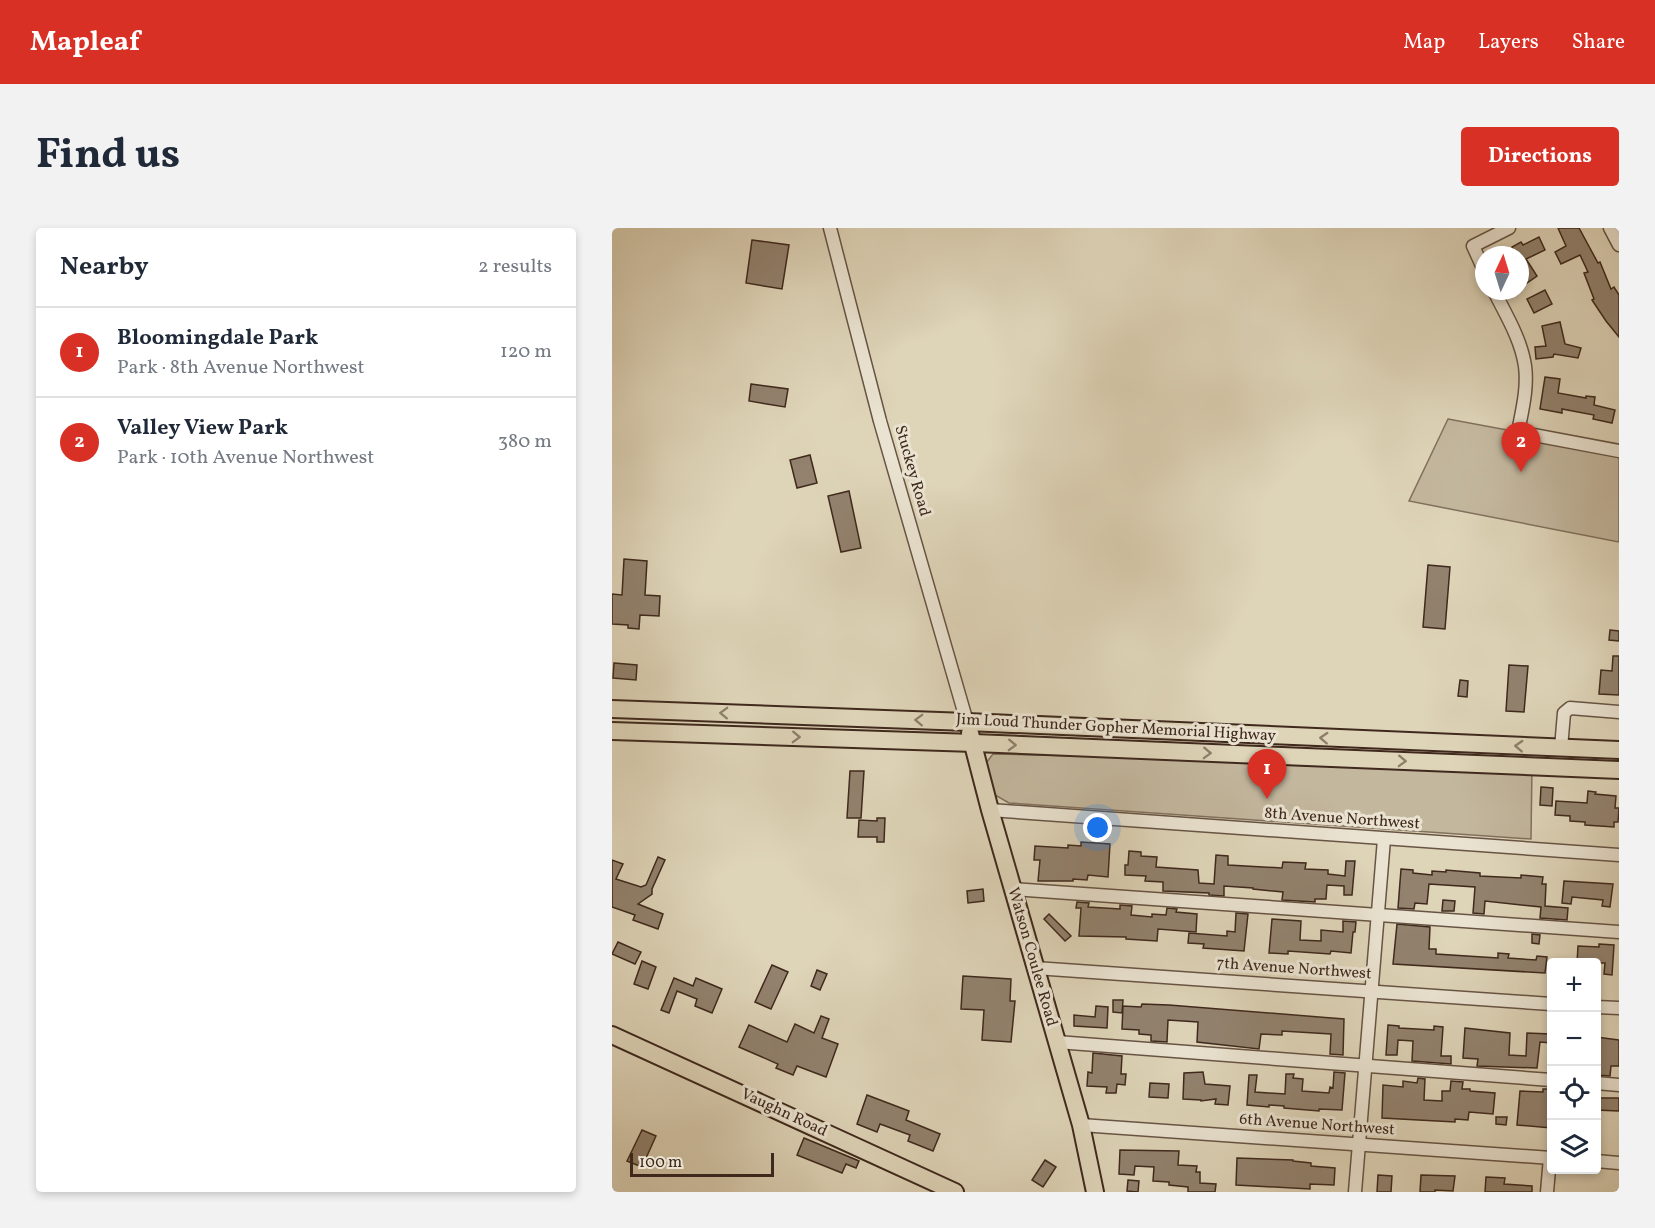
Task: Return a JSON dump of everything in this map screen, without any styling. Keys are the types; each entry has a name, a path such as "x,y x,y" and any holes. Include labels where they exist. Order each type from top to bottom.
{"main road":[{"name":"Jim Loud Thunder Gopher Memorial Highway","path":"612,709 1619,750"},
{"name":"Watson Coulee Road","path":"967,722 990,810 1081,1125 1095,1192"},
{"name":"Jim Loud Thunder Gopher Memorial Highway","path":"612,731 974,743 1619,770"},
{"name":"Vaughn Road","path":"612,1035 955,1192"}],"street":[{"name":"Stuckey Road","path":"830,228 880,421 967,722"},
{"path":"1475,250 1473,246 1509,228"},
{"path":"1610,228 1619,244"},
{"path":"1499,300 1517,335 1525,366 1526,390 1518,432 1619,451"},
{"path":"1561,748 1564,713 1570,708 1619,712"},
{"name":"8th Avenue Northwest","path":"990,810 1619,855"},
{"path":"1355,1192 1384,838"},
{"path":"1013,889 1619,932"},
{"name":"7th Avenue Northwest","path":"1035,968 1547,1004"},
{"path":"1601,1007 1619,1008"},
{"path":"1057,1042 1547,1080"},
{"path":"1601,1083 1619,1085"},
{"name":"6th Avenue Northwest","path":"1081,1125 1547,1158"},
{"path":"1601,1161 1619,1163"},
{"path":"1547,1192 1549,1174"}],"shaded area":[{"path":"1448,419 1619,451 1619,542 1409,501"},
{"path":"993,754 1532,766 1531,839 1009,803 995,795 986,763"}],"building":[{"path":"1558,228 1579,228 1598,263 1600,262 1611,289 1614,287 1619,295 1619,337 1592,300 1594,299 1584,273 1588,272 1580,255 1561,264 1555,252 1566,246"},
{"path":"1539,237 1545,250 1529,258 1529,246 1514,246 1521,242 1523,245"},
{"path":"752,240 789,245 782,289 746,283"},
{"path":"1529,264 1537,276 1529,282"},
{"path":"1545,290 1552,304 1534,313 1528,300"},
{"path":"1560,322 1565,344 1581,348 1578,358 1554,354 1553,357 1536,359 1535,347 1546,346 1542,326"},
{"path":"1545,377 1560,379 1558,393 1586,398 1586,396 1595,397 1594,405 1615,410 1612,423 1593,419 1594,415 1562,409 1562,413 1540,409"},
{"path":"751,384 788,389 785,407 749,401"},
{"path":"810,455 817,483 797,488 790,460"},
{"path":"849,491 861,548 841,552 828,496"},
{"path":"624,559 647,561 645,595 660,596 659,616 640,615 639,629 628,628 628,625 612,624 612,594 622,595"},
{"path":"1428,565 1450,567 1445,629 1423,627"},
{"path":"1610,630 1619,631 1619,641 1609,640"},
{"path":"1613,656 1619,656 1619,695 1599,694 1601,670 1612,671"},
{"path":"614,663 637,665 636,680 613,678"},
{"path":"1509,665 1528,666 1524,712 1506,711"},
{"path":"1460,680 1468,681 1467,697 1458,696"},
{"path":"850,771 864,771 861,818 847,818"},
{"path":"1541,787 1553,788 1552,806 1540,805"},
{"path":"1588,791 1616,796 1615,808 1619,808 1618,822 1614,822 1614,827 1585,825 1585,822 1570,821 1570,816 1555,815 1556,801 1587,803"},
{"path":"877,818 885,818 884,842 877,842 877,837 858,837 859,820 877,821"},
{"path":"1081,842 1110,844 1108,877 1088,875 1087,880 1038,881 1040,860 1034,860 1035,846 1068,848 1068,845 1081,846"},
{"path":"1129,851 1141,852 1141,856 1157,857 1156,867 1198,870 1199,883 1214,884 1216,855 1228,856 1228,865 1282,868 1283,862 1306,863 1305,869 1328,870 1328,874 1345,876 1346,861 1355,861 1352,895 1344,895 1344,886 1327,885 1326,899 1315,899 1315,902 1282,900 1283,892 1253,888 1224,886 1224,896 1163,891 1163,882 1145,881 1146,876 1125,875"},
{"path":"658,857 665,860 652,894 638,904 663,914 658,929 633,920 635,915 612,907 612,860 623,864 616,879 641,887 646,885"},
{"path":"1401,869 1432,875 1432,871 1446,872 1446,870 1480,873 1480,876 1543,877 1542,884 1546,884 1545,906 1568,908 1567,920 1540,918 1541,907 1485,901 1484,914 1473,913 1475,887 1429,884 1427,904 1415,903 1414,909 1398,908"},
{"path":"1564,881 1613,884 1610,907 1602,906 1603,900 1572,897 1571,904 1562,903"},
{"path":"983,889 984,901 968,903 967,891"},
{"path":"1443,900 1455,901 1454,911 1442,911"},
{"path":"1077,902 1089,903 1088,907 1120,909 1120,905 1132,906 1131,915 1152,917 1152,914 1166,915 1167,908 1177,909 1176,912 1197,914 1196,932 1158,929 1157,941 1126,939 1126,937 1079,936 1081,908 1076,908"},
{"path":"1236,913 1248,914 1244,951 1203,948 1204,944 1188,943 1189,933 1227,936 1227,931 1235,932"},
{"path":"1049,914 1071,936 1065,941 1044,919"},
{"path":"1272,919 1301,921 1300,940 1321,941 1321,930 1343,932 1343,921 1356,922 1351,953 1288,951 1288,954 1269,953"},
{"path":"1397,924 1430,927 1429,949 1436,949 1436,954 1498,958 1498,953 1509,954 1508,958 1536,960 1537,956 1547,957 1545,973 1393,964"},
{"path":"1532,934 1540,935 1539,944 1532,943"},
{"path":"618,942 641,952 635,964 612,954"},
{"path":"1599,944 1614,945 1612,975 1604,974 1605,963 1601,963 1601,958 1577,958 1578,946 1599,947"},
{"path":"642,961 656,967 648,989 634,984"},
{"path":"772,965 788,972 771,1009 755,1002"},
{"path":"817,970 827,974 820,990 811,986"},
{"path":"963,976 1011,979 1010,1001 1015,1001 1011,1042 982,1040 984,1010 961,1009"},
{"path":"674,978 693,986 696,978 722,989 712,1013 695,1006 697,999 677,991 669,1013 661,1010"},
{"path":"1113,1000 1123,1000 1122,1013 1113,1012"},
{"path":"1142,1004 1344,1019 1343,1055 1330,1054 1331,1034 1282,1031 1282,1035 1261,1034 1259,1049 1197,1042 1198,1022 1168,1020 1167,1042 1151,1041 1151,1035 1139,1034 1139,1030 1122,1029 1123,1006 1141,1007"},
{"path":"1096,1006 1108,1007 1107,1028 1074,1026 1074,1015 1095,1017"},
{"path":"821,1016 829,1019 822,1038 838,1044 826,1077 797,1066 793,1075 776,1068 778,1064 739,1047 749,1025 787,1042 795,1024 814,1033"},
{"path":"1388,1025 1434,1030 1434,1026 1443,1027 1441,1056 1451,1056 1451,1064 1412,1061 1413,1041 1398,1040 1397,1055 1386,1055"},
{"path":"1465,1028 1510,1033 1509,1055 1526,1056 1527,1033 1547,1034 1547,1043 1540,1042 1537,1068 1477,1066 1478,1059 1463,1058"},
{"path":"1601,1038 1619,1040 1619,1066 1611,1066 1610,1076 1601,1075"},
{"path":"1093,1053 1122,1056 1121,1074 1126,1074 1125,1085 1117,1084 1116,1093 1106,1093 1107,1087 1087,1086 1088,1072 1092,1073"},
{"path":"1203,1072 1205,1084 1230,1086 1228,1105 1215,1104 1216,1099 1201,1101 1183,1099 1184,1073"},
{"path":"1334,1072 1345,1073 1342,1110 1319,1109 1319,1111 1284,1108 1284,1106 1247,1105 1249,1075 1257,1075 1255,1092 1285,1094 1286,1074 1294,1074 1293,1078 1303,1079 1302,1091 1329,1093 1330,1087 1333,1088"},
{"path":"1418,1078 1425,1079 1424,1100 1442,1101 1442,1091 1450,1091 1451,1081 1463,1082 1462,1089 1495,1093 1493,1114 1469,1112 1468,1120 1455,1119 1455,1122 1382,1118 1383,1085 1403,1087 1403,1081 1417,1083"},
{"path":"1150,1083 1169,1084 1168,1098 1149,1097"},
{"path":"1543,1089 1547,1089 1547,1128 1517,1125 1520,1091 1543,1092"},
{"path":"867,1095 909,1111 906,1120 940,1134 933,1151 908,1141 910,1135 880,1124 877,1132 857,1124"},
{"path":"1601,1098 1619,1098 1619,1111 1601,1110"},
{"path":"1496,1117 1507,1117 1506,1125 1496,1124"},
{"path":"642,1130 656,1136 642,1167 627,1161"},
{"path":"804,1138 859,1161 856,1168 846,1164 842,1173 797,1155"},
{"path":"1120,1150 1179,1151 1178,1165 1197,1166 1196,1172 1200,1172 1200,1183 1216,1184 1215,1192 1188,1192 1188,1187 1153,1181 1154,1167 1135,1166 1134,1175 1119,1174"},
{"path":"1237,1158 1293,1160 1311,1163 1311,1166 1335,1168 1334,1185 1310,1184 1310,1189 1236,1185"},
{"path":"1045,1160 1056,1167 1043,1187 1032,1180"},
{"path":"1378,1175 1392,1176 1391,1192 1377,1192"},
{"path":"1421,1175 1455,1176 1453,1191 1420,1192"},
{"path":"1486,1177 1505,1178 1504,1184 1532,1186 1532,1192 1485,1192"},
{"path":"1128,1180 1139,1181 1138,1192 1127,1191"}],"place":[{"name":"Valley View Park","path":"1521,472"},
{"name":"Bloomingdale Park","path":"1267,799"}]}
